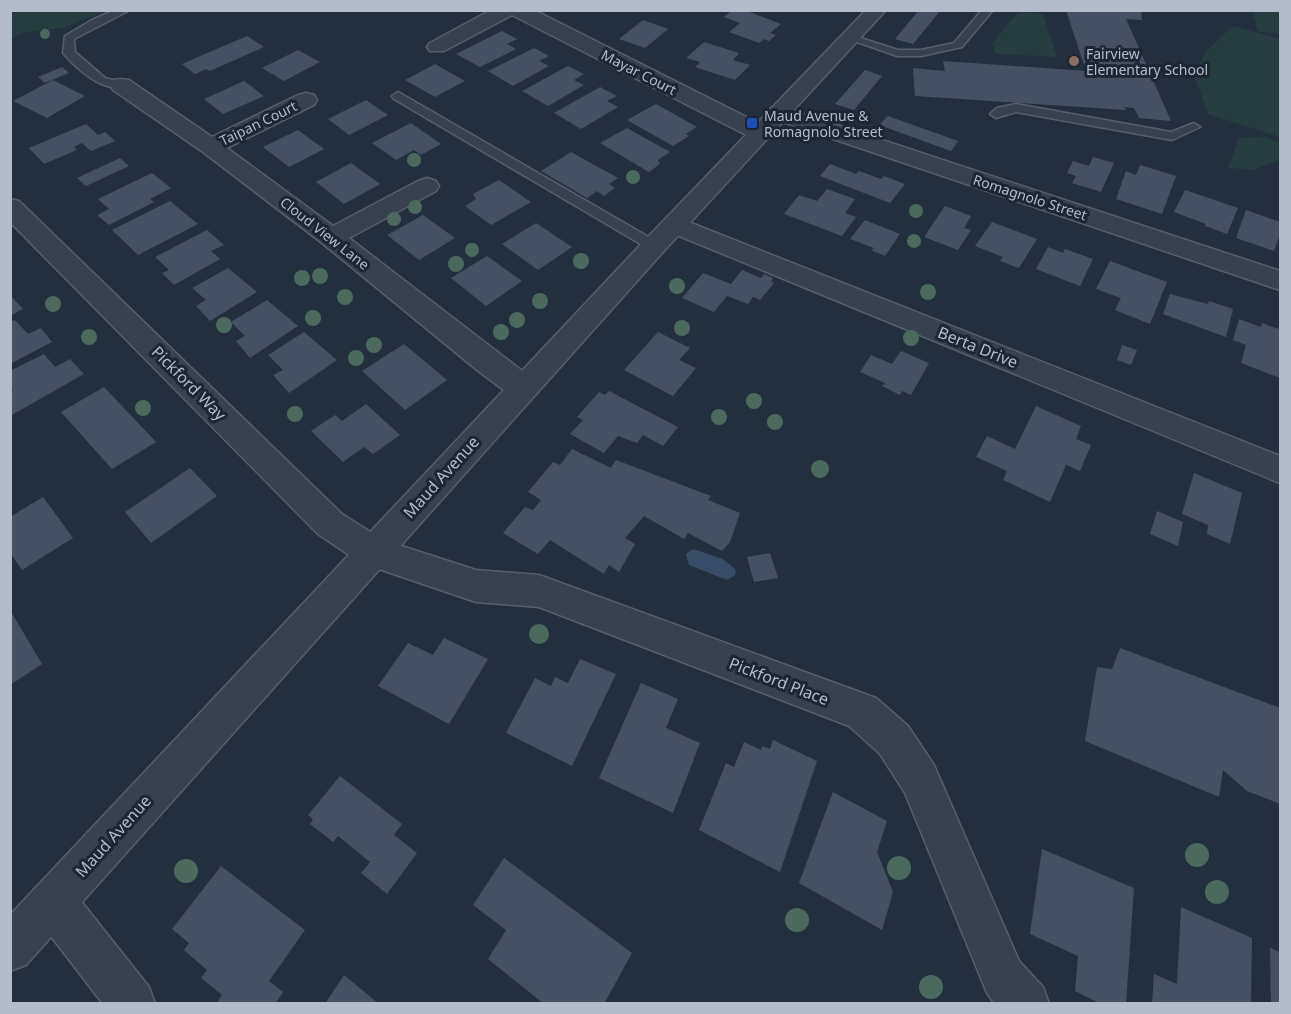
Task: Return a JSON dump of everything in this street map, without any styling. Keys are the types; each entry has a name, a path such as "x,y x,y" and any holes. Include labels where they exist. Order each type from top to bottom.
{"street":[{"path":"437,47 506,10"},
{"name":"Mayar Court","path":"518,10 769,123"},
{"name":"Maud Avenue","path":"10,949 523,388 877,10"},
{"name":"Cloud View Lane","path":"121,85 211,147 331,237 487,362 523,388"},
{"name":"Taipan Court","path":"211,147 306,100"},
{"name":"Romagnolo Street","path":"769,123 1281,281"},
{"path":"331,237 427,186"},
{"name":"Pickford Way","path":"10,207 28,222 330,524 373,552"},
{"name":"Berta Drive","path":"665,235 1281,470"},
{"name":"Pickford Place","path":"373,552 476,586 539,591 862,712 894,740 920,779 1003,977 1026,1004"},
{"path":"53,902 132,1004"}],"lane":[{"path":"121,85 101,80 69,53 69,38 96,22 125,10"},
{"path":"851,38 897,53 921,53 958,45 988,10"},
{"path":"398,96 665,235"},
{"path":"996,114 1016,108 1172,136 1194,127"}],"green space":[{"path":"11,10 107,11 62,28 24,33 11,39"},
{"path":"1252,11 1280,11 1280,34 1258,31"},
{"path":"1022,12 1043,14 1057,57 996,54 992,44 1016,14"},
{"path":"1233,26 1280,39 1280,137 1208,114 1195,78 1205,52"},
{"path":"1267,137 1280,143 1280,160 1254,170 1228,168 1239,138"}],"water":[{"path":"693,549 723,559 736,570 735,575 727,580 689,565 686,554"}],"building":[{"path":"733,10 744,10 781,24 770,33 776,35 769,41 764,39 759,43 729,32 740,23 724,17"},
{"path":"919,10 941,10 913,44 895,39"},
{"path":"1066,10 1141,10 1142,20 1126,19 1171,121 1139,118 1134,108 1124,107 1126,110 915,96 913,68 945,71 943,61 1086,71"},
{"path":"643,20 668,29 645,48 619,39"},
{"path":"502,31 517,39 507,44 516,49 480,67 456,54"},
{"path":"247,36 264,47 210,71 206,69 195,74 182,64"},
{"path":"704,42 739,53 733,60 750,65 735,80 695,67 700,62 686,58"},
{"path":"534,48 549,56 539,61 549,66 513,86 488,71"},
{"path":"298,50 320,62 284,81 262,68"},
{"path":"435,64 465,81 435,97 405,80"},
{"path":"568,66 584,74 574,80 584,85 548,106 522,91"},
{"path":"62,67 69,73 45,83 38,77"},
{"path":"865,70 882,76 854,110 835,104"},
{"path":"53,80 85,96 47,118 13,101"},
{"path":"244,81 264,96 223,114 204,99"},
{"path":"600,87 617,96 607,101 618,107 581,129 554,113"},
{"path":"366,100 388,115 349,135 328,119"},
{"path":"656,104 697,127 686,134 689,136 673,146 627,120"},
{"path":"888,116 958,141 951,151 879,125"},
{"path":"411,123 441,144 421,155 414,150 396,160 372,143"},
{"path":"86,124 98,135 105,132 115,141 91,151 82,143 74,147 77,150 44,164 29,148"},
{"path":"627,128 670,152 658,160 660,164 649,172 600,143"},
{"path":"298,130 324,149 289,167 263,147"},
{"path":"571,152 618,178 609,184 615,188 604,196 597,191 587,198 541,171"},
{"path":"1093,157 1114,163 1101,192 1072,183 1076,176 1067,173 1073,161 1089,166"},
{"path":"120,158 129,166 86,186 77,178"},
{"path":"351,163 380,184 344,204 316,182"},
{"path":"830,164 856,174 859,171 881,179 884,176 905,184 890,203 820,176"},
{"path":"1140,165 1176,176 1162,214 1116,199 1126,171 1136,175"},
{"path":"152,173 171,188 150,199 154,202 109,225 97,215 109,209 98,199"},
{"path":"499,180 531,202 491,225 465,206 476,199 473,194"},
{"path":"827,189 855,199 845,213 856,217 842,236 784,214 799,195 817,201"},
{"path":"1185,190 1238,208 1227,234 1174,212"},
{"path":"170,201 198,224 138,255 112,230"},
{"path":"945,206 971,216 964,228 971,230 958,250 924,237"},
{"path":"1246,210 1280,222 1280,234 1274,251 1236,238"},
{"path":"423,215 455,238 419,260 387,235"},
{"path":"865,220 900,234 885,256 871,250 874,248 850,239"},
{"path":"992,222 1037,239 1019,268 1000,261 1003,257 975,246"},
{"path":"536,223 572,247 538,270 502,244"},
{"path":"207,230 224,245 211,251 220,259 174,285 162,273 169,270 155,257"},
{"path":"1048,247 1063,253 1065,249 1093,259 1080,286 1036,269"},
{"path":"487,256 522,281 486,306 451,278"},
{"path":"1110,261 1167,282 1150,324 1115,310 1121,298 1096,289"},
{"path":"228,268 257,292 210,321 196,306 206,300 192,288"},
{"path":"742,270 761,278 764,274 773,278 771,281 774,283 760,300 753,297 748,304 727,296 714,312 682,298 703,273 731,284"},
{"path":"1170,294 1208,304 1209,301 1233,309 1226,337 1163,314"},
{"path":"10,295 23,309 10,316"},
{"path":"267,300 298,326 250,358 236,341 245,336 231,322"},
{"path":"1239,319 1261,327 1262,323 1278,329 1280,324 1280,378 1241,363 1246,345 1233,340"},
{"path":"15,320 28,334 41,328 52,342 10,364 10,322"},
{"path":"304,332 337,360 289,393 273,375 283,370 268,355"},
{"path":"658,332 690,348 679,360 696,368 673,396 624,370"},
{"path":"404,344 447,380 405,410 362,371"},
{"path":"1122,345 1137,350 1131,365 1117,360"},
{"path":"901,351 929,363 911,395 902,391 900,395 882,386 885,383 860,372 871,355 892,364"},
{"path":"44,354 55,367 70,359 84,374 10,416 10,393 13,391 10,387 10,371"},
{"path":"104,387 156,442 112,469 61,412"},
{"path":"609,391 678,427 663,446 643,435 637,443 618,436 604,453 570,434 583,420 577,417 599,392 605,395"},
{"path":"366,404 400,435 373,454 364,447 343,462 311,431 335,415 342,421"},
{"path":"1036,406 1081,426 1076,439 1091,445 1080,471 1066,465 1050,502 1003,480 1007,471 976,457 987,436 1015,449"},
{"path":"572,449 611,468 616,460 711,496 708,500 740,513 730,542 722,551 688,533 684,539 644,516 625,538 635,544 619,572 609,565 604,574 550,540 538,554 503,533 525,507 533,510 541,500 528,492 553,462 560,465"},
{"path":"190,468 217,496 151,543 125,512"},
{"path":"1194,473 1242,493 1230,544 1207,534 1208,525 1182,514"},
{"path":"43,497 73,538 22,570 10,553 10,517"},
{"path":"1157,511 1183,522 1178,546 1150,534"},
{"path":"770,553 778,578 754,582 747,557"},
{"path":"10,610 42,664 10,685"},
{"path":"444,638 488,659 449,724 378,686 408,643 433,655"},
{"path":"1120,648 1280,708 1280,804 1247,791 1223,770 1219,797 1085,741 1097,667 1112,669"},
{"path":"580,659 616,674 572,766 506,733 535,678 551,686 555,677 568,683"},
{"path":"641,683 678,699 666,728 700,743 673,813 599,778"},
{"path":"773,740 817,761 780,872 699,830 726,763 734,767 744,742 761,750 762,746 770,749"},
{"path":"340,776 402,824 394,835 417,853 387,894 361,873 370,862 338,836 333,842 310,824 313,819 308,815"},
{"path":"833,792 887,821 877,852 893,892 882,930 799,883"},
{"path":"1042,849 1134,888 1126,1004 1101,1004 1075,991 1078,956 1030,934"},
{"path":"504,858 632,953 604,1004 544,1004 488,959 506,930 473,905"},
{"path":"221,866 305,930 269,981 283,992 275,1004 216,1004 222,995 201,978 207,970 184,950 189,943 172,929"},
{"path":"1181,907 1252,938 1251,1004 1152,1004 1154,974 1177,984"},
{"path":"1270,948 1280,952 1280,1004 1271,1004"},
{"path":"344,975 379,1004 325,1004"}],"place":[{"name":"Fairview Elementary School","path":"1074,61"},
{"name":"Maud Avenue & Romagnolo Street","path":"752,123"}]}
